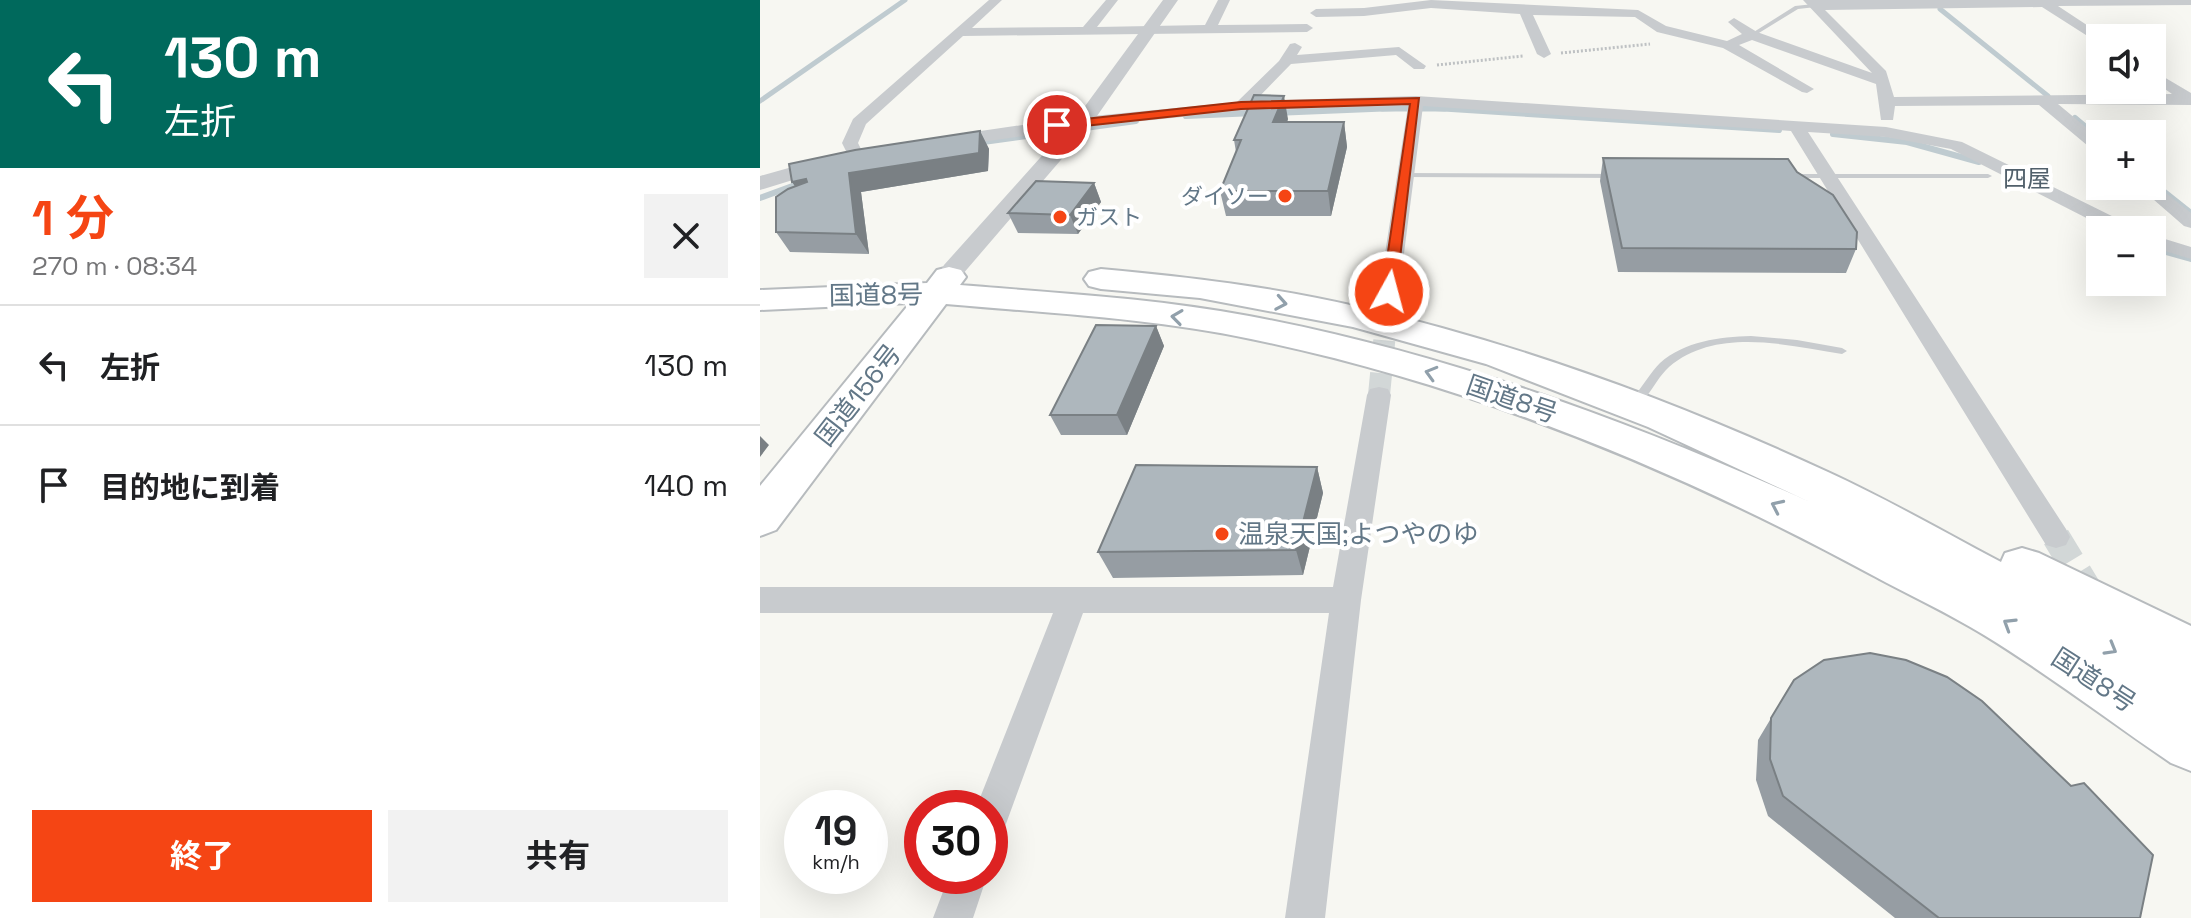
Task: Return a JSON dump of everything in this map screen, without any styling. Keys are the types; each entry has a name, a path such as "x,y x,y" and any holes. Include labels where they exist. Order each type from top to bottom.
{"highway":[{"name":"国道8号","path":"760,300 1044,274 1200,288 1357,317 1499,356 1662,417 1814,484 2013,591 2191,696"},
{"name":"国道8号","path":"760,275 946,282 1248,327 1358,352 1506,394 1680,461 1846,539 2002,620 2191,744"},
{"name":"国道156号","path":"760,518 946,282"},
{"path":"1499,356 1594,376 1850,482 2191,651"}],"street":[{"path":"863,156 850,143 859,122 996,0"},
{"path":"1087,30 1112,0"},
{"path":"946,282 1079,127 1171,0"},
{"path":"1210,28 1224,0"},
{"path":"1241,106 1286,60 1326,0"},
{"path":"2041,1 2086,31"},
{"path":"1812,3 2191,1"},
{"path":"1812,3 1881,74 1880,81 1887,102 1886,132"},
{"path":"1316,13 1364,12 1431,4 1525,11 1638,14 1662,29 1728,45 1807,89"},
{"path":"1525,11 1544,54"},
{"path":"1734,22 1752,35 1880,81"},
{"path":"959,32 1307,28"},
{"path":"1728,45 1752,35"},
{"path":"1286,60 1399,51 1419,66"},
{"path":"2166,83 2190,99"},
{"path":"2042,99 2086,135"},
{"path":"1887,102 2190,99"},
{"path":"917,146 1241,106 1414,107 1799,131 1886,132 1956,145 2097,216"},
{"path":"1389,292 1414,107"},
{"path":"1799,131 2056,537"},
{"path":"760,183 809,167 863,156"},
{"path":"2164,200 2191,222"},
{"path":"2166,245 2191,253"},
{"path":"1305,918 1346,600 1379,395"},
{"path":"760,600 1346,600"},
{"path":"1001,790 1073,600"},
{"path":"953,918 962,894"}],"lane":[{"path":"1752,35 1797,7 1812,3"},
{"path":"1404,175 1624,176"},
{"path":"1781,176 1988,176"},
{"path":"1642,394 1663,366 1690,348 1724,340 1766,340 1842,351"}],"building":[{"path":"1254,95 1284,96 1273,122 1344,122 1328,191 1220,191 1241,140 1234,140"},
{"path":"980,131 979,153 849,173 856,234 776,232 776,197 807,182 806,179 792,182 789,164 855,150"},
{"path":"1603,158 1788,159 1797,172 1833,195 1857,232 1856,249 1622,248"},
{"path":"1036,181 1094,183 1070,215 1008,213"},
{"path":"1096,325 1156,326 1117,415 1050,415"},
{"name":"温泉天国;よつやのゆ","path":"1136,465 1317,467 1296,550 1098,552"},
{"path":"1870,653 1906,660 1947,677 1982,701 2071,786 2084,783 2153,855 2140,918 1939,918 1783,796 1770,759 1771,718 1794,680 1824,660"}],"waterway":[{"path":"760,101 905,0"},
{"path":"1940,9 2048,96"},
{"path":"1274,113 1420,107 1779,130"},
{"path":"1382,109 1445,109"},
{"path":"1186,116 1255,113"},
{"path":"2075,118 2086,127"},
{"path":"976,143 1136,121"},
{"path":"1833,134 1907,142 1979,162"},
{"path":"760,198 806,181"},
{"path":"2166,193 2191,213"},
{"path":"2166,251 2191,258"}],"tunnel":[{"path":"1379,395 1389,292"},
{"path":"2056,537 2095,601"}],"place":[{"name":"ダイソー","path":"1285,196"},
{"name":"ガスト","path":"1060,217"},
{"name":"温泉天国;よつやのゆ","path":"1222,534"}],"district":[{"name":"四屋","path":"2027,178"}],"route":[{"path":"1057,125 1241,106 1416,101 1389,292"}]}
